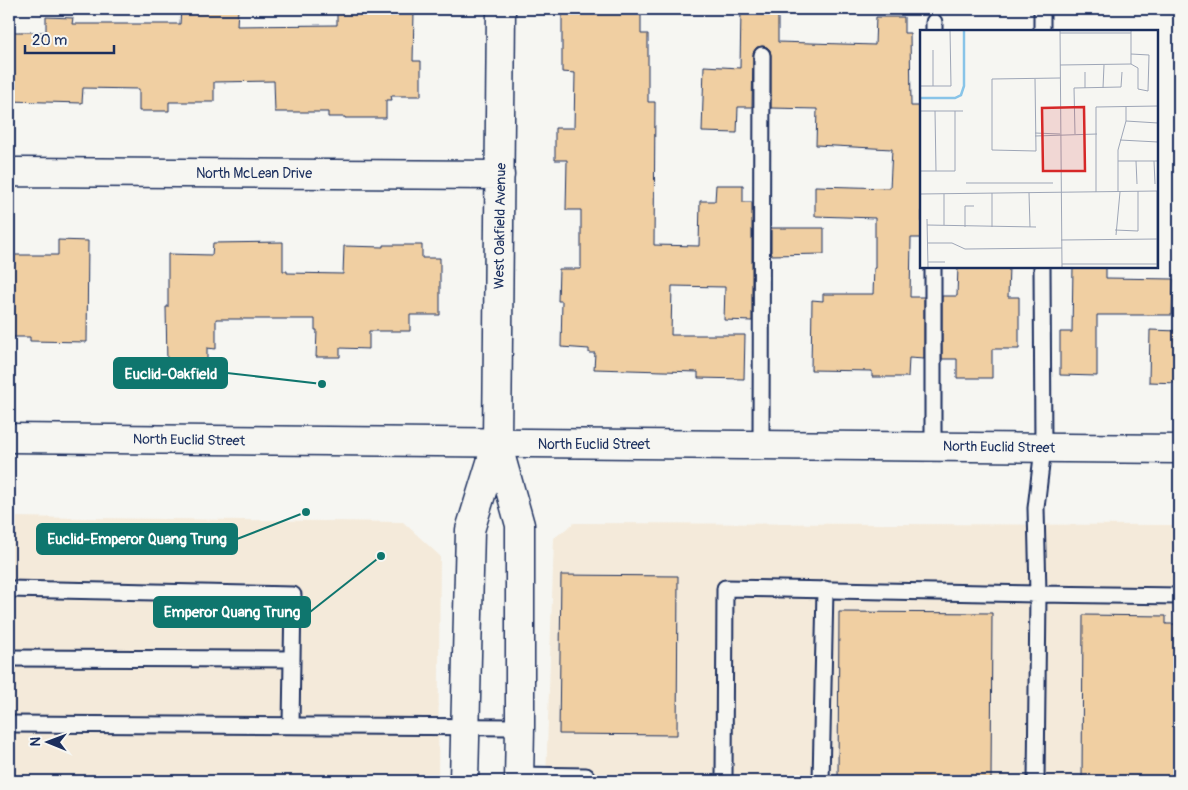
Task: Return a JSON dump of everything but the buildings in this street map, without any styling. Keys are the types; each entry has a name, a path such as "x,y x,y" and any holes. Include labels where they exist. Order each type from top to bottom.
{"street":[{"name":"West Oakfield Avenue","path":"498,443 501,9"},
{"name":"North McLean Drive","path":"9,173 500,175"},
{"name":"North Euclid Street","path":"9,438 1179,449"},
{"path":"464,781 470,530 498,443"},
{"path":"498,443 520,525 519,778"}],"lane":[{"path":"1042,9 1042,30"},
{"path":"761,445 762,55"},
{"path":"933,268 933,447"},
{"path":"1036,781 1038,594 1036,508 1043,448 1042,268"},
{"path":"724,781 725,588 1179,596"},
{"path":"9,589 294,595 291,725"},
{"path":"821,781 825,590"},
{"path":"9,658 292,659"},
{"path":"9,724 520,727"},
{"path":"519,778 586,776 586,781"}],"shaded area":[{"path":"9,517 403,522 440,556 438,781 9,781"},
{"path":"574,523 1179,525 1179,781 546,781 554,538"}],"place":[{"name":"Euclid-Oakfield","path":"322,384"},
{"name":"Euclid-Emperor Quang Trung","path":"306,512"},
{"name":"Emperor Quang Trung","path":"381,556"}]}
